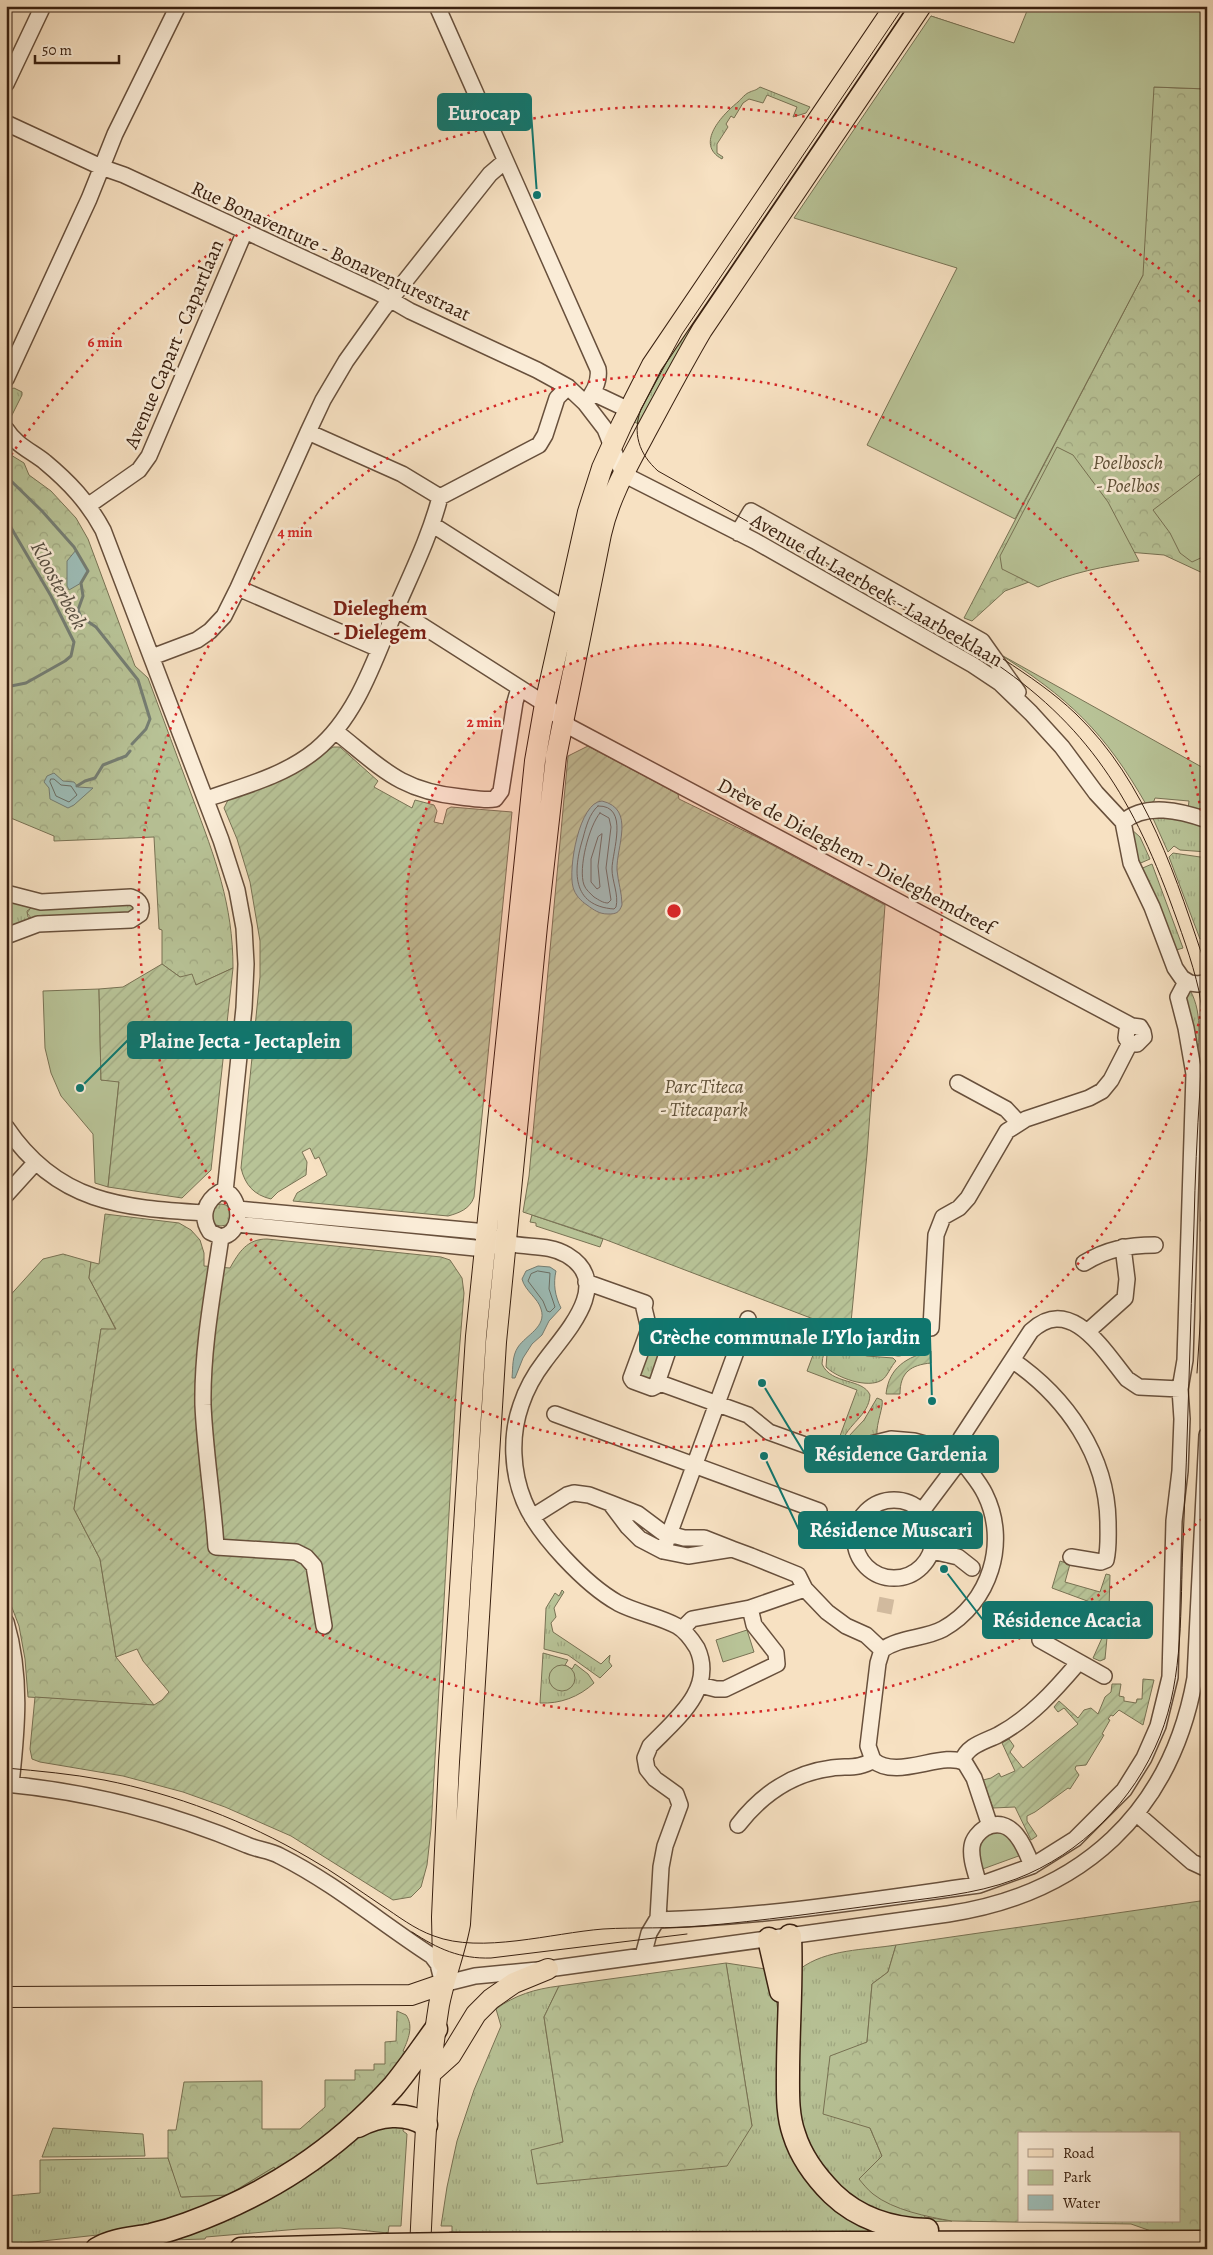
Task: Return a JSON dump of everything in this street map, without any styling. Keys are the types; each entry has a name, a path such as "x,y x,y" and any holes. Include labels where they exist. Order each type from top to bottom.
{"highway":[{"path":"780,1937 787,2021 790,2120 799,2148 815,2174 841,2201 861,2214 891,2226 911,2230 932,2231 954,2243"},
{"path":"97,2249 111,2241 154,2234 187,2224 240,2203 289,2176 352,2129 394,2086 436,2029"},
{"path":"352,2129 368,2121 390,2116 412,2119 426,2125"},
{"path":"240,2249 452,2244 1207,2242"}],"main road":[{"path":"443,1984 442,1917 449,1762 476,1336 532,791 545,704 566,610 593,492 612,446 652,365 895,6"},
{"path":"420,2249 426,2125 436,2029 443,1984 460,1924 496,1342 552,780 605,516 622,474 674,377 702,330 921,6"},
{"path":"431,2074 451,2055 476,2014 491,1999 514,1983 548,1969"},
{"path":"6,1997 411,1995 443,1984"}],"street":[{"path":"6,84 43,6"},
{"path":"6,379 90,199 101,167 178,6"},
{"path":"437,6 504,162 598,369 598,377 589,398 630,410"},
{"name":"Rue Bonaventure - Bonaventurestraat","path":"6,123 245,231 550,376 589,398 612,446"},
{"path":"152,657 189,644 210,631 228,609 323,400 346,361 390,299 490,174 504,162"},
{"name":"Avenue Capart - Capartlaan","path":"89,505 139,470 149,456 245,231"},
{"path":"206,799 274,776 293,766 316,750 335,731 353,705 379,650 433,525 440,497 539,445 545,435 557,398 568,387"},
{"path":"6,430 17,443 43,460 65,479 89,505 104,530 206,799 237,890 246,944 244,1008 225,1192"},
{"path":"308,432 402,474 440,497"},
{"path":"612,446 622,474"},
{"name":"Avenue du Laerbeek - Laarbeeklaan","path":"622,474 738,533 973,665 1000,683 1062,747 1096,793 1123,822"},
{"name":"Avenue du Laerbeek - Laarbeeklaan","path":"738,533 751,511 982,641 1031,713"},
{"path":"433,525 566,610"},
{"path":"238,588 379,650"},
{"name":"Drève de Dieleghem - Dieleghemdreef","path":"396,609 545,704 570,727 1132,1026 1126,1033 1126,1038 1130,1043 1111,1080 1102,1091 1089,1098 1018,1122"},
{"path":"335,731 389,774 409,786 444,796 495,799 501,791 515,702 519,688"},
{"path":"1205,984 1186,982 1175,968 1152,907 1131,863 1123,822 1133,815 1151,809 1183,812 1207,820"},
{"path":"6,893 41,902 131,897 138,900 142,911 138,917 131,920 38,924 6,936"},
{"path":"657,1920 716,1919 979,1884 1032,1866 1067,1845 1114,1802 1139,1766 1159,1723 1170,1677 1169,1648 1174,1521 1180,1471 1182,1419 1180,1390 1185,1360 1194,1074 1178,996 1186,982"},
{"path":"931,1328 936,1234 939,1222 947,1214 964,1204 1003,1137 1018,1122 1006,1109 958,1083"},
{"path":"6,1127 35,1163 72,1188 107,1202 205,1213"},
{"path":"6,1195 35,1163"},
{"path":"220,1192 225,1192 234,1198 237,1216 230,1234 221,1237 214,1236 206,1227 205,1213 210,1200 220,1192"},
{"path":"237,1216 546,1247 560,1251 578,1264 586,1282 587,1295 583,1308 534,1376 517,1417 514,1443 516,1469 521,1492 532,1517 549,1540 587,1579 607,1596 640,1613 670,1622 682,1629 699,1653 702,1672 700,1685 693,1700 646,1752 646,1763 649,1773 673,1791 680,1802 678,1814 665,1846 661,1868 657,1920 649,1932 642,1956"},
{"path":"221,1237 206,1345 203,1387 204,1423 216,1547 296,1552 306,1557 314,1566 324,1626"},
{"path":"1084,1263 1101,1253 1123,1247 1155,1245"},
{"path":"1087,1332 1125,1298 1127,1279 1123,1247"},
{"path":"586,1282 646,1303 644,1308 648,1329 631,1378 651,1388 655,1387 672,1339 670,1335 648,1329"},
{"path":"663,1551 748,1319"},
{"path":"990,1826 970,1770 962,1761 952,1759 926,1764 881,1765 873,1760 868,1746 878,1663 882,1650 894,1644 925,1636 953,1622 977,1598 990,1575 996,1544 993,1514 981,1485 960,1456 959,1443 963,1433 1031,1331 1046,1321 1069,1320 1087,1332 1132,1383 1143,1388 1180,1390"},
{"path":"1012,1360 1037,1379 1060,1402 1092,1449 1102,1476 1106,1492 1108,1517 1106,1559 1101,1562 1071,1557"},
{"path":"657,1382 748,1415 772,1433 824,1451 842,1451 891,1438 914,1441 960,1456"},
{"path":"555,1414 819,1511"},
{"path":"6,1622 15,1659 18,1691 16,1740 9,1784 85,1794 125,1802 185,1820 257,1849 278,1854 336,1890 432,1956 438,1964 443,1984 475,1976 548,1969 956,1913 999,1904 1032,1892 1079,1866 1119,1833 1137,1814 1168,1766 1190,1706 1197,1660 1207,1435"},
{"path":"922,1511 960,1456"},
{"path":"532,1517 574,1493 589,1495 638,1514 669,1534 684,1538 704,1538 798,1575 805,1589 836,1619 866,1635 882,1650"},
{"path":"886,1500 905,1501 922,1511 932,1529 932,1551 919,1569 889,1585 861,1560 855,1543 856,1525 868,1509 886,1500"},
{"path":"610,1503 628,1527 640,1539 663,1551 688,1556 732,1549"},
{"path":"932,1551 958,1557 972,1568"},
{"path":"682,1629 689,1621 696,1618 750,1608 805,1589"},
{"path":"700,1685 716,1690 725,1689 777,1664 776,1653 754,1625 750,1608"},
{"path":"1040,1640 1104,1676"},
{"path":"962,1761 972,1747 1001,1733 1039,1705 1078,1663"},
{"path":"738,1825 765,1796 788,1781 814,1771 865,1765 873,1760"},
{"path":"1137,1814 1192,1862 1207,1869"},
{"path":"979,1884 972,1846 978,1834 990,1826 1004,1826 1016,1833 1023,1843 1032,1866"}],"green space":[{"path":"901,6 915,6 643,426 632,421 651,382"},
{"path":"1029,6 1207,6 1207,89 1154,87 1143,275 1015,519 867,445 957,268 794,218 931,16 1014,43"},
{"name":"Poelbosch - Poelbos","path":"931,16 1128,82 1154,87 1207,89 1207,575 1164,555 1128,552 1077,564 1005,591 972,621 964,618 1143,275"},
{"path":"760,87 810,107 806,113 793,117 797,107 767,95 763,103 749,99 743,103 734,118 731,116 726,124 728,127 717,144 717,153 723,157 722,159 714,153 711,145 714,129 725,114 744,96"},
{"path":"14,388 22,392 22,395 10,419 6,409 6,401 9,390"},
{"path":"1057,447 1073,455 1108,502 1139,561 1088,571 1038,587 1002,569 1000,556"},
{"path":"6,452 24,463 29,475 51,491 76,518 88,539 135,666 148,678 209,841 230,923 233,968 196,985 180,977 162,964 162,930 159,929 154,837 54,841 54,836 6,816"},
{"path":"1207,469 1207,555 1192,562 1180,553 1170,533 1153,510"},
{"path":"996,652 1207,770 1207,814 1188,809 1189,801 1155,798 1147,806 1116,757 1083,718 1044,685"},
{"name":"Parc Titeca - Titecapark","path":"588,746 678,794 679,799 761,839 885,905 867,1154 850,1333 596,1236 523,1212 529,1176 568,756"},
{"path":"333,747 340,747 378,781 374,787 412,808 415,800 434,805 437,811 434,822 443,824 447,809 451,807 512,812 474,1197 470,1205 460,1212 448,1216 293,1201 297,1193 327,1175 319,1157 315,1159 310,1148 302,1152 307,1162 306,1175 278,1192 271,1199 260,1195 251,1188 241,1168 260,977 260,941 250,882 237,839 224,808 228,800 289,777"},
{"path":"1151,814 1164,814 1207,827 1207,852 1180,850 1174,846 1168,852"},
{"path":"1130,828 1140,837 1150,859 1136,865"},
{"path":"1173,853 1207,858 1207,938 1200,939 1169,857"},
{"path":"1152,864 1183,948 1173,951 1138,870"},
{"path":"6,898 34,906 27,911 28,917 32,919 6,931"},
{"path":"133,903 136,912 32,919 27,913 32,906"},
{"path":"162,964 180,977 192,974 196,985 233,968 211,1170 182,1198 108,1187 119,1082 101,1080 99,989 123,987"},
{"path":"99,989 101,1080 119,1081 108,1187 95,1183 93,1134 61,1096 51,1073 45,1048 43,991"},
{"path":"1190,990 1199,1020 1196,1075 1182,993"},
{"path":"221,1204 229,1207 232,1215 229,1223 221,1226 213,1223 210,1215 213,1207"},
{"path":"105,1214 179,1223 191,1230 200,1240 204,1253 204,1266 230,1268 240,1252 249,1244 254,1241 267,1239 441,1257 450,1260 462,1278 464,1293 456,1391 431,1829 427,1865 421,1887 411,1897 393,1900 291,1836 225,1807 183,1792 123,1776 32,1759 30,1749 35,1697 154,1705 169,1692 143,1661 137,1649 116,1657 100,1559 74,1509 101,1329 116,1329 89,1278 91,1262 99,1264"},
{"path":"532,1215 603,1239 600,1247 536,1226 536,1223 530,1222"},
{"path":"63,1254 91,1262 89,1278 116,1330 101,1329 74,1509 100,1559 116,1657 154,1705 28,1697 25,1659 19,1626 6,1592 6,1300 43,1259"},
{"path":"825,1323 850,1333 923,1335 927,1345 900,1356 867,1352 838,1344 827,1348 822,1364 826,1371 839,1379 861,1386 870,1395 866,1409 848,1430 842,1443 837,1444 857,1390 807,1371"},
{"path":"652,1335 665,1337 652,1373 655,1375 652,1382 639,1380 638,1371 641,1372 652,1344"},
{"path":"836,1347 867,1356 893,1358 896,1361 882,1380 861,1383 837,1375 826,1367 827,1354"},
{"path":"931,1351 931,1363 912,1368 905,1375 902,1380 900,1394 886,1394 895,1370 914,1356"},
{"path":"877,1398 882,1400 882,1403 877,1435 846,1443 848,1437 864,1420"},
{"path":"1060,1561 1070,1564 1065,1582 1100,1592 1106,1574 1110,1575 1109,1609 1052,1588"},
{"path":"562,1590 564,1592 554,1608 556,1617 551,1623 553,1632 601,1664 610,1655 609,1662 612,1666 600,1678 568,1655 544,1649 546,1608 555,1593 559,1596"},
{"path":"1098,1624 1108,1627 1105,1659 1100,1661 1093,1658 1102,1638 1093,1634"},
{"path":"747,1630 754,1652 723,1662 716,1640"},
{"path":"543,1653 568,1660 565,1665 572,1669 575,1664 588,1674 594,1683 569,1699 540,1703"},
{"path":"562,1665 571,1669 575,1678 571,1687 562,1691 553,1687 549,1678 553,1669"},
{"path":"1143,1679 1154,1680 1143,1725 1119,1710 1113,1716 1111,1715 1102,1734 1104,1735 1086,1765 1076,1766 1075,1769 1079,1775 1070,1789 1068,1788 1027,1816 1027,1821 1037,1836 1031,1840 1015,1807 993,1808 983,1780 999,1773 1001,1777 1015,1771 1002,1743 1009,1739 1014,1746 1010,1752 1023,1768 1078,1724 1064,1708 1058,1712 1054,1707 1059,1701 1078,1718 1084,1710 1091,1708 1098,1714 1105,1697 1111,1692 1112,1684 1121,1684 1119,1696 1124,1697 1124,1701 1136,1703 1137,1699 1142,1699"},
{"path":"1001,1828 1024,1854 980,1870 978,1839"},
{"path":"1207,1900 1207,2232 1151,2231 1131,2224 952,2221 900,2209 881,2200 871,2192 859,2179 882,2156 870,2128 823,2114 830,2056 867,2042 872,1984 888,1972 896,1945"},
{"path":"896,1945 888,1972 872,1984 867,2042 870,2128 882,2156 925,2217 952,2221 918,2222 891,2218 855,2202 816,2165 796,2110 800,1969 810,1962 834,1954"},
{"path":"726,1963 772,1970 800,2163 894,2233 452,2232 452,2226 441,2226 457,2141 474,2090 501,2026 496,2009 526,1993 559,1986 544,2017 563,2142 752,2126"},
{"path":"726,1963 752,2126 727,2166 537,2184 531,2150 563,2142 544,2017 559,1986"},
{"path":"397,2011 406,2015 410,2024 408,2038 403,2051 407,2053 380,2090 279,2174 274,2167 228,2195 181,2197 168,2158 168,2130 176,2130 184,2082 262,2081 262,2129 300,2129 325,2107 325,2080 355,2080 355,2070 374,2070 374,2064 385,2064 385,2042 396,2041"},
{"path":"404,2124 403,2131 407,2134 401,2226 389,2226 388,2233 340,2228 299,2229 206,2237 205,2239 170,2240 370,2128"},
{"path":"53,2128 143,2134 145,2156 42,2157"},
{"path":"168,2158 182,2197 228,2195 274,2167 279,2174 235,2198 134,2231 6,2245 6,2196 40,2193 40,2160"}],"water":[{"path":"76,550 88,571 81,583 69,590 67,586 67,561"},
{"path":"54,773 63,781 74,782 78,787 93,788 68,808 50,799 49,788 44,782 47,776"},
{"path":"602,801 612,805 619,812 622,830 617,870 622,905 618,911 611,914 605,914 592,909 583,902 574,890 572,878 574,852 581,824 587,812 594,804"},
{"path":"538,1266 550,1267 556,1271 555,1290 561,1308 549,1321 542,1335 532,1344 523,1358 515,1378 512,1378 516,1350 541,1321 541,1309 522,1279 526,1271"}],"waterway":[{"name":"Kloosterbeek","path":"6,476 42,511 74,547 88,571 81,583 83,596 78,610 81,617 96,627 138,680 150,719 146,729 132,744"},
{"name":"Kloosterbeek","path":"6,519 51,596 74,642 71,656 65,661 26,683 6,687"},
{"name":"Kloosterbeek","path":"77,786 95,778 103,765 126,756 130,751"}],"tunnel":[{"path":"884,1613 888,1592"}],"tram line":[{"path":"6,1768 68,1774 104,1780 157,1793 210,1810 260,1832 309,1858 420,1930 453,1941 495,1943 603,1929 689,1927 747,1922 984,1889 1016,1879 1040,1868 1083,1840 1120,1803 1136,1782 1149,1760 1168,1713 1177,1665 1181,1616 1202,1040 1202,1015 1199,991 1169,898 1134,818 1114,784 1092,752 1067,723 1038,696 1005,670 967,645 658,471 646,458 637,435 638,418 641,409 682,334 904,6"},
{"path":"1003,659 1041,685 1076,714 1101,741 1122,770 1141,801 1157,834 1184,902 1207,970"},
{"path":"1201,1221 1207,1095"},
{"path":"1197,1373 1207,1216"},
{"path":"412,1932 450,1952 480,1958 687,1934"}],"place":[{"name":"Eurocap","path":"537,195"},
{"name":"Plaine Jecta - Jectaplein","path":"80,1088"},
{"name":"Résidence Gardenia","path":"762,1383"},
{"name":"Crèche communale L'Ylo jardin","path":"932,1401"},
{"name":"Résidence Muscari","path":"764,1456"},
{"name":"Résidence Acacia","path":"944,1569"}],"district":[{"name":"Dieleghem - Dielegem","path":"380,620"}]}
